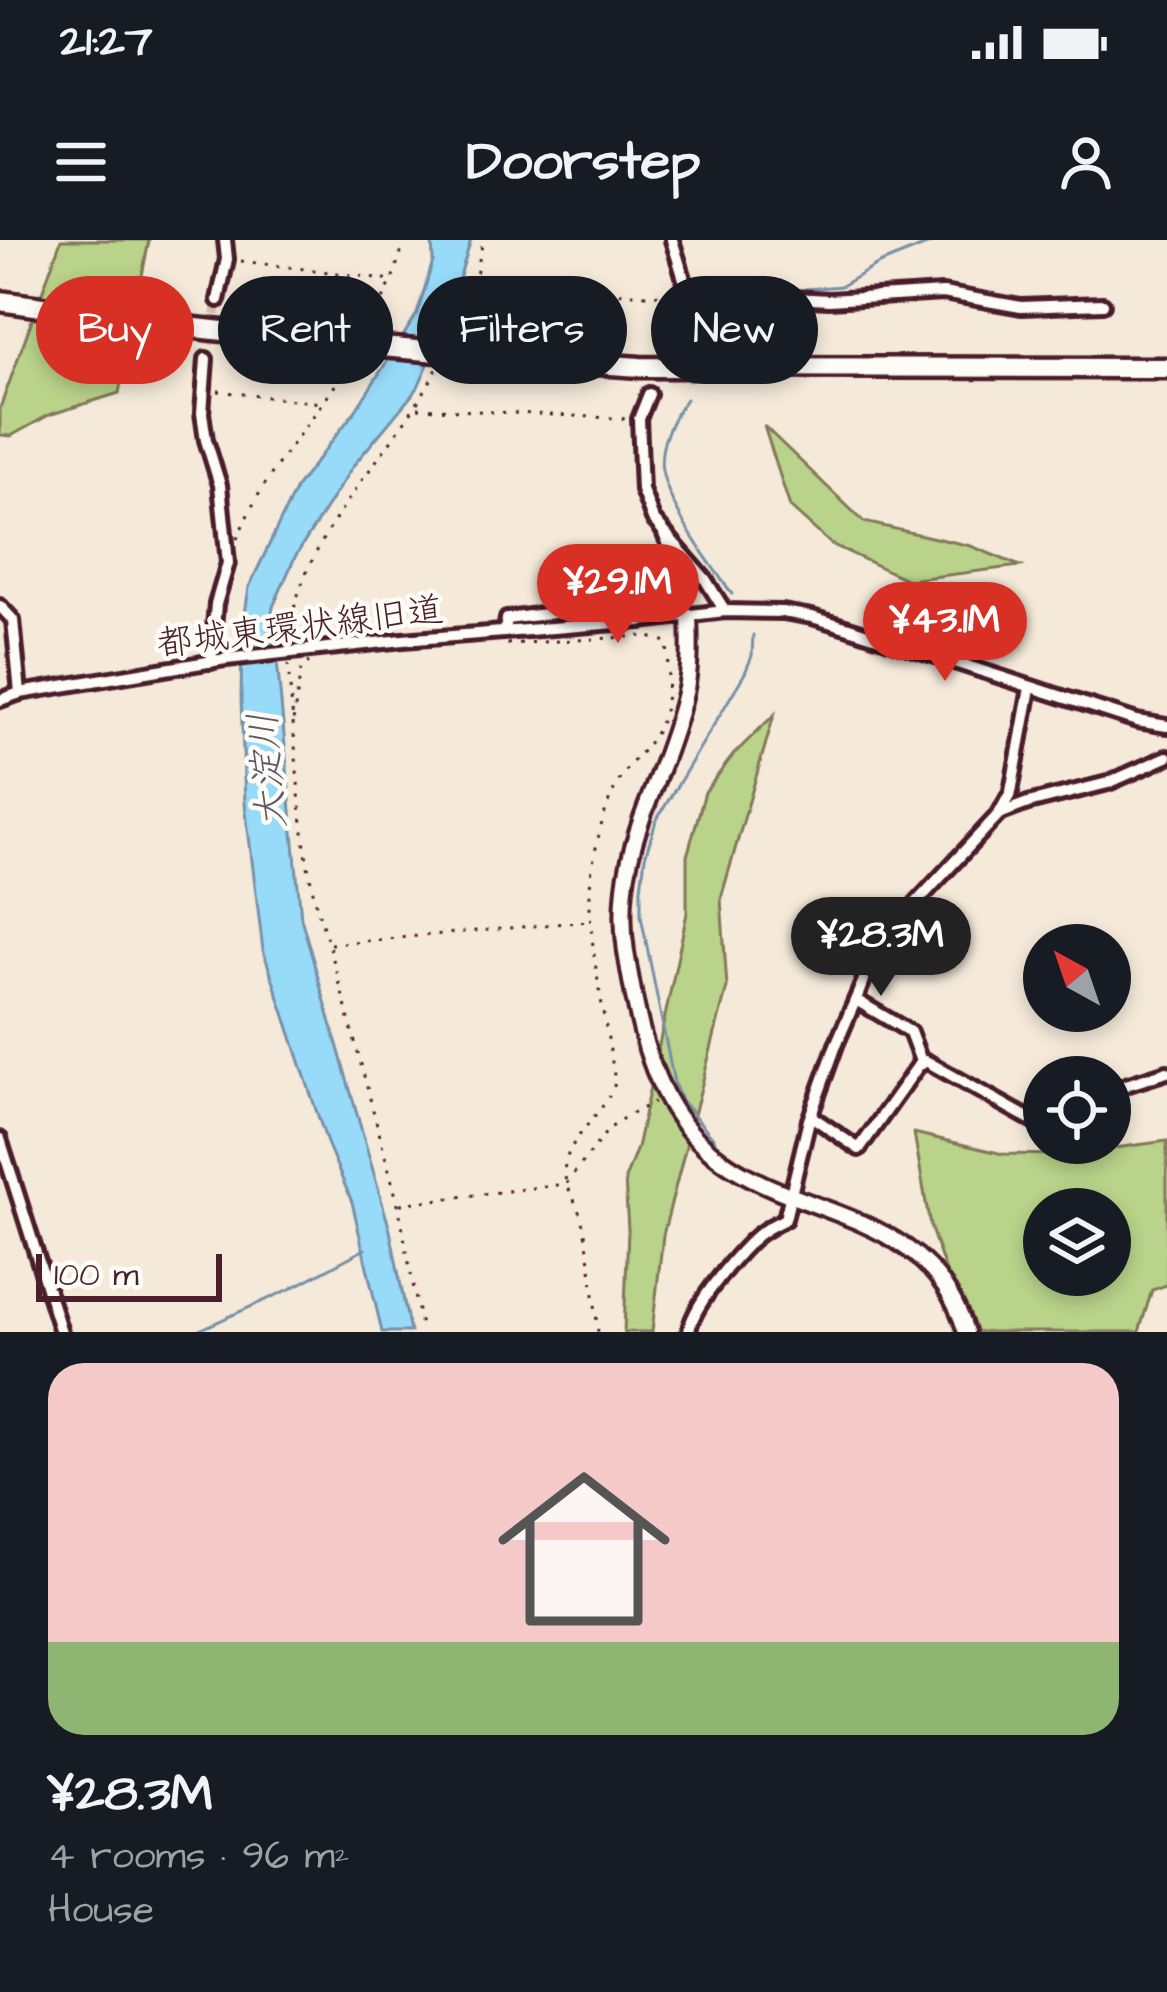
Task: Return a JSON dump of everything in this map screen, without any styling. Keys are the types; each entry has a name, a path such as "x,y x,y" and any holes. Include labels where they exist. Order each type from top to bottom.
{"highway":[{"path":"0,301 168,326 640,367 1167,367"}],"street":[{"path":"223,276 225,240"},
{"path":"672,240 683,276"},
{"path":"818,299 943,293 1021,307 1103,304"},
{"path":"206,358 202,413 220,485 227,563 216,604 211,662"},
{"path":"649,394 639,419 641,490 653,519 705,579 725,611"},
{"path":"506,630 507,619 676,597 686,582 664,534"},
{"path":"0,606 13,620 20,693"},
{"name":"都城東環状線旧道","path":"0,700 286,652 725,611 783,612 812,617 1137,721 1167,726"},
{"path":"689,616 686,692 635,834 624,897 634,991 644,1038 666,1096 678,1117 719,1161 753,1181 891,1237 912,1252 950,1294 966,1332"},
{"path":"689,1332 700,1303 750,1242 785,1219 811,1115 856,1000 881,947 999,814 1011,792 1030,688"},
{"path":"999,814 1108,783 1167,757"},
{"path":"856,1000 910,1032 922,1064"},
{"path":"811,1115 859,1149 926,1061 1023,1115"},
{"path":"1131,1083 1167,1072"},
{"path":"0,1139 61,1332"}],"path":[{"path":"393,277 405,240"},
{"path":"483,240 475,280 651,295"},
{"path":"227,259 361,276"},
{"path":"227,563 263,486 334,384"},
{"path":"204,389 321,403"},
{"path":"422,1332 398,1204 319,919 286,652 290,614 305,572 416,407 639,419"},
{"path":"506,630 508,646 645,636 667,642 669,686 661,723 645,751 621,777 592,868 591,921 615,1083 610,1097 573,1146 566,1164 566,1184 586,1237 598,1332"},
{"path":"293,722 301,670 311,661"},
{"path":"329,944 591,921"},
{"path":"398,1204 566,1184 607,1131 666,1096"}],"green space":[{"path":"61,240 149,240 142,276 48,276"},
{"path":"36,309 36,384 121,384 119,393 49,415 11,436 0,435 0,408"},
{"path":"764,426 864,522 971,546 1020,566 908,580 831,544 790,507"},
{"path":"774,715 721,898 727,987 663,1235 652,1332 624,1332 625,1179 637,1148 687,913 687,856 705,792 734,754"},
{"path":"914,1133 1023,1154 1023,1164 1131,1164 1131,1146 1167,1141 1167,1285 1152,1290 1139,1332 967,1332 930,1226"}],"water":[{"path":"432,240 471,240 460,276 428,276"},
{"name":"大淀川","path":"417,314 417,389 353,466 295,557 273,607 269,637 276,649 301,918 390,1230 410,1332 382,1332 352,1202 327,1143 263,950 245,804 241,699 242,633 249,587 297,486 373,384 393,384 393,352"}],"waterway":[{"path":"818,288 841,286 879,264 939,240"},
{"path":"686,399 667,433 662,470 681,518 732,594"},
{"path":"715,1140 681,1100 674,1083 641,916 641,888 656,821 745,673 753,635"},
{"path":"195,1332 365,1249"}],"tunnel":[{"path":"206,359 218,300"},
{"path":"649,394 653,384"}]}
